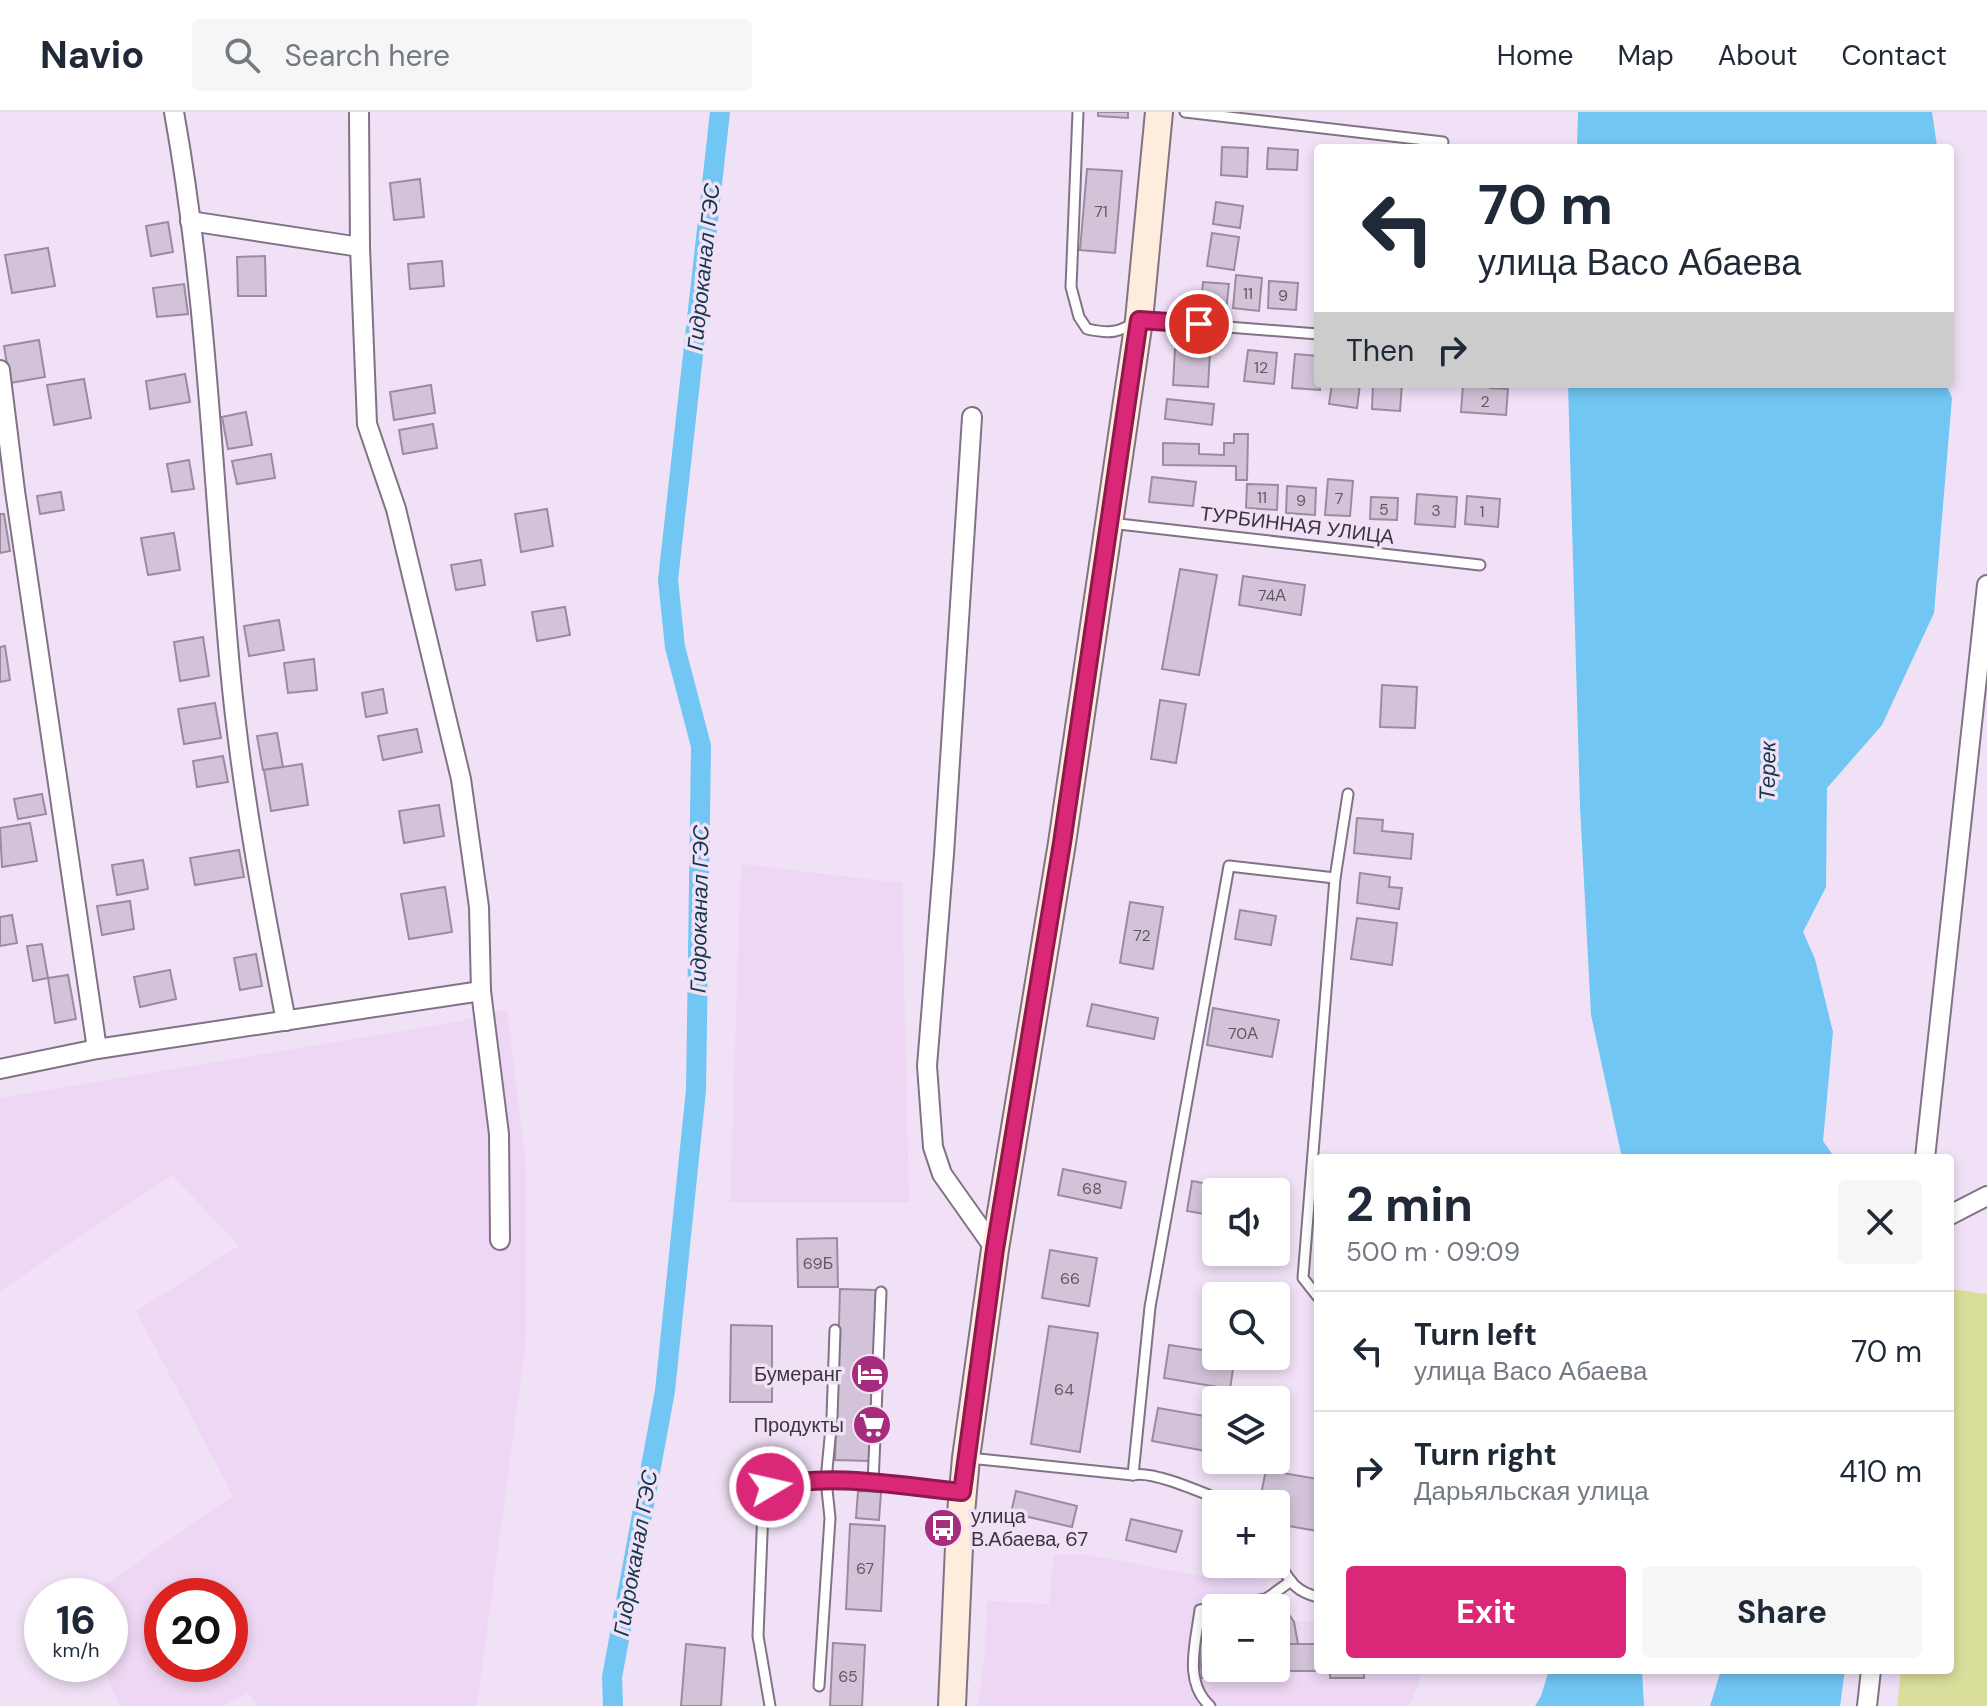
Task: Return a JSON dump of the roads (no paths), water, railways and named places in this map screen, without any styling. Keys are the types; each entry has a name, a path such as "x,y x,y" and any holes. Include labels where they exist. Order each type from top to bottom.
{"main road":[{"path":"952,1706 966,1458 995,1249 1064,827 1139,320 1159,112"}],"street":[{"path":"174,112 185,172 212,432 232,686 251,842 286,1021"},
{"path":"359,112 360,247 367,424 396,509 461,779 479,907 481,991 499,1134 500,1240"},
{"path":"190,221 360,247"},
{"path":"0,370 17,506 97,1049"},
{"path":"972,417 927,1066 933,1147 942,1174 995,1249"},
{"path":"1925,1154 1987,585"},
{"path":"0,1061 0,1069 97,1049 481,991"},
{"path":"1954,1213 1987,1196"},
{"path":"1867,1706 1871,1674"}],"lane":[{"path":"1078,112 1071,287 1079,317 1087,329 1106,333 1121,331 1139,320 1314,334"},
{"path":"1185,112 1443,142"},
{"name":"ТУРБИННАЯ УЛИЦА","path":"1109,523 1480,565"},
{"path":"1314,1292 1303,1278 1335,878 1348,794"},
{"path":"1133,1475 1150,1307 1229,866 1335,878"},
{"path":"873,1484 881,1292"},
{"path":"819,1686 830,1518 826,1480 835,1330"},
{"path":"966,1458 1133,1475 1141,1473 1202,1493"},
{"path":"770,1706 758,1636 763,1509 770,1487 790,1482 826,1480 962,1492"},
{"path":"1289,1578 1304,1594 1314,1596"},
{"path":"1210,1706 1204,1701 1191,1675 1200,1610 1266,1599 1291,1581"}],"water":[{"path":"1578,112 1932,112 1937,144 1577,144"},
{"name":"Терек","path":"1568,388 1948,388 1952,398 1934,613 1882,725 1827,788 1826,887 1803,932 1815,959 1833,1032 1823,1141 1832,1154 1621,1154 1591,1015 1580,806"},
{"path":"1548,1674 1642,1674 1644,1706 1535,1706"},
{"path":"1720,1674 1844,1674 1840,1706 1710,1706"}],"waterway":[{"name":"Гидроканал ГЭС","path":"613,1706 612,1677 665,1391 696,1090 701,746 675,647 668,580 720,112"}],"place":[{"name":"Бумеранг","path":"870,1374"},
{"name":"Продукты","path":"872,1425"},
{"name":"улица В.Абаева, 67","path":"943,1528"}]}
